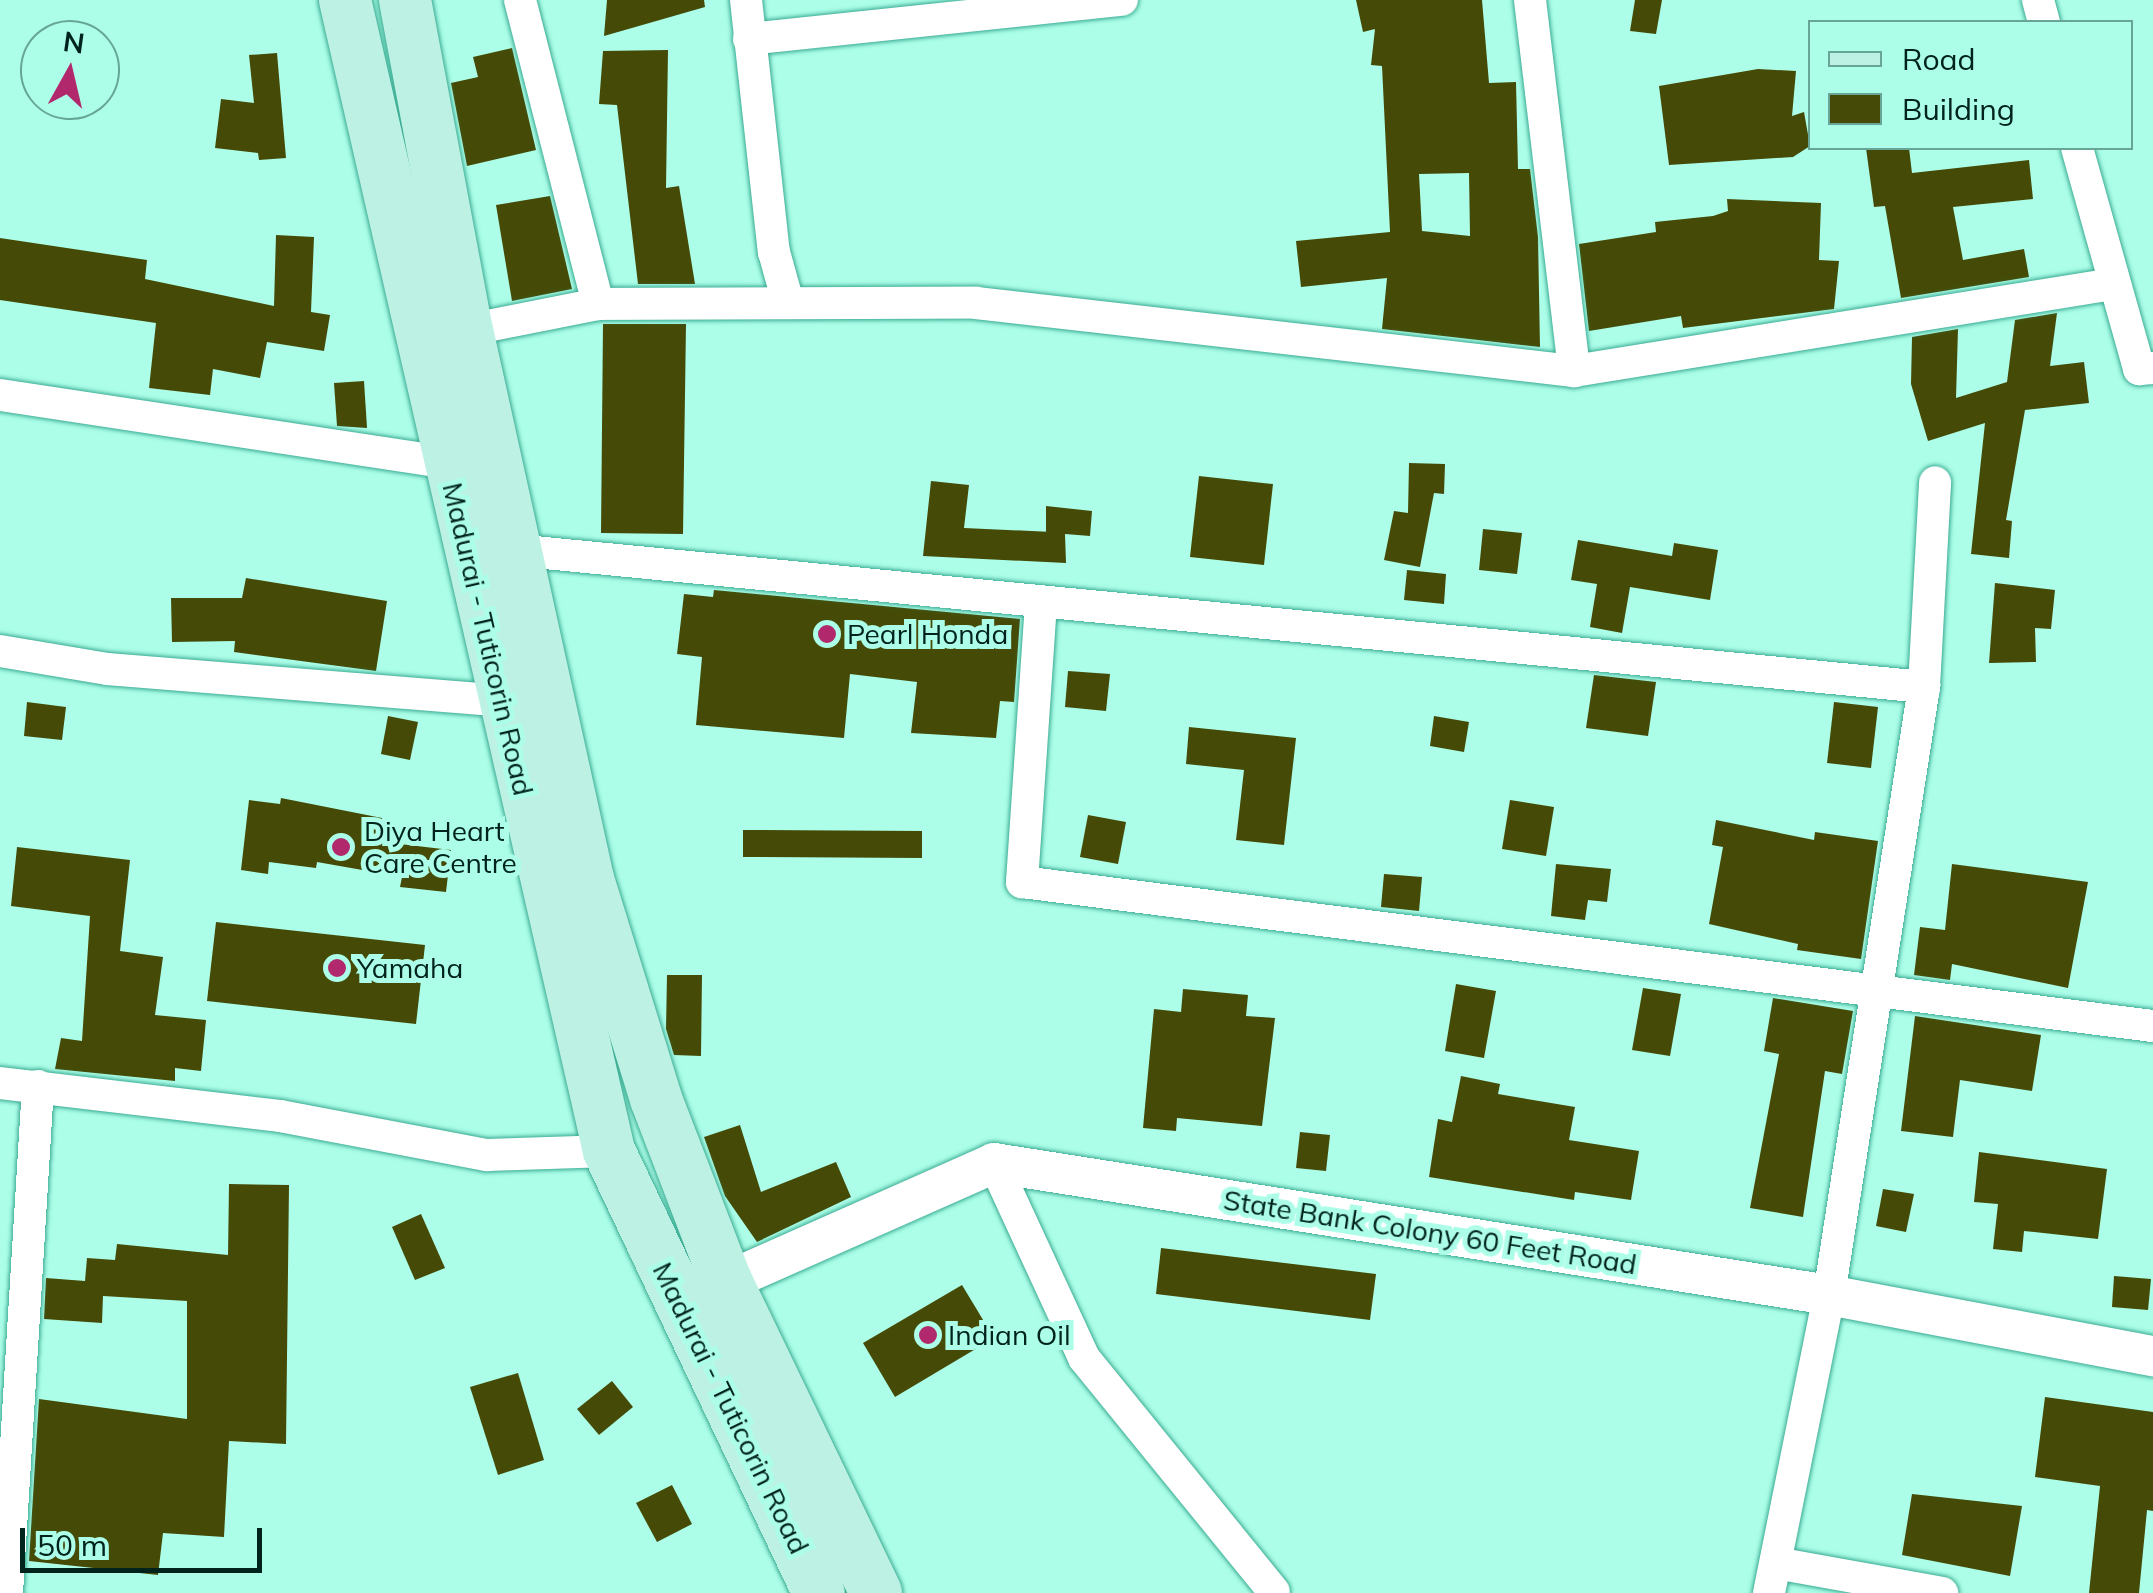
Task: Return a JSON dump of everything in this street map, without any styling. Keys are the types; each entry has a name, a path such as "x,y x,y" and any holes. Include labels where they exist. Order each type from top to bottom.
{"main road":[{"name":"Madurai - Tuticorin Road","path":"345,0 500,700 609,1152 703,1292 876,1593"},
{"name":"Madurai - Tuticorin Road","path":"404,0 467,330 588,879 656,1100 703,1292 820,1593"}],"street":[{"path":"520,0 598,304"},
{"path":"746,0 774,252 787,298"},
{"path":"750,40 1122,0"},
{"path":"1530,0 1574,371"},
{"path":"2078,150 2139,369 2153,368"},
{"path":"467,330 598,304 787,298 976,304 1574,371 2113,284"},
{"path":"0,395 448,462"},
{"path":"1934,482 1924,687 1830,1295 1772,1578 1942,1593"},
{"path":"514,550 1924,687"},
{"path":"1040,603 1022,882 2153,1026"},
{"path":"0,651 107,668 500,700"},
{"path":"0,1083 280,1116 487,1155 609,1152"},
{"path":"7,1593 38,1086"},
{"path":"703,1292 994,1163 1084,1358 1274,1592"},
{"name":"State Bank Colony 60 Feet Road","path":"994,1163 1830,1295 2153,1356"}],"building":[{"path":"607,0 704,0 705,7 604,36"},
{"path":"1356,0 1482,0 1489,83 1516,82 1518,169 1530,169 1538,237 1540,347 1382,329 1387,278 1301,287 1296,241 1390,232 1382,66 1371,65 1375,29 1363,32","holes":["1469,173 1470,236 1422,231 1419,174"]},
{"path":"1635,0 1662,0 1656,34 1630,31"},
{"path":"512,48 536,150 467,166 451,83 478,77 473,57"},
{"path":"668,50 666,188 679,186 695,284 638,284 617,105 599,104 603,51"},
{"path":"277,53 286,158 259,160 258,153 215,148 221,99 254,103 249,55"},
{"path":"1758,69 1796,71 1792,116 1804,112 1808,147 1793,157 1669,165 1659,86"},
{"path":"1866,150 1909,150 1912,173 2029,160 2033,199 1953,207 1963,260 2024,249 2029,277 1901,298 1885,206 1874,207"},
{"path":"550,196 572,289 512,301 496,205"},
{"path":"1727,199 1821,203 1819,260 1839,261 1834,309 1683,328 1681,316 1589,331 1579,244 1656,232 1655,222 1713,216 1728,211"},
{"path":"276,235 314,237 311,312 330,315 324,351 267,342 260,378 213,369 210,395 149,388 156,323 0,300 0,238 147,260 145,279 274,306"},
{"path":"2057,313 2050,366 2084,362 2089,403 2025,410 2006,520 2012,521 2009,558 1971,554 1985,423 1928,441 1911,384 1912,337 1958,329 1956,398 2007,382 2015,320"},
{"path":"603,324 686,324 683,534 601,533"},
{"path":"364,381 367,428 337,426 334,383"},
{"path":"1409,463 1445,464 1444,494 1434,493 1420,567 1384,560 1394,511 1408,513"},
{"path":"1199,476 1273,484 1264,565 1190,557"},
{"path":"931,481 969,485 964,528 1046,532 1046,506 1092,511 1090,536 1065,534 1066,563 923,556"},
{"path":"1483,529 1522,533 1517,574 1479,570"},
{"path":"1578,540 1672,556 1674,543 1718,550 1710,600 1630,587 1622,633 1590,627 1597,584 1571,580"},
{"path":"1407,570 1446,574 1444,604 1404,600"},
{"path":"246,578 387,601 376,671 234,652 235,641 172,642 171,598 242,598"},
{"path":"1995,583 2055,590 2051,629 2035,628 2036,662 1989,663"},
{"path":"714,590 1020,619 1014,702 1000,701 996,738 911,733 917,682 850,674 844,738 696,725 702,657 677,654 684,594 713,597"},
{"path":"1068,671 1110,674 1106,711 1065,707"},
{"path":"1594,675 1656,682 1648,736 1586,728"},
{"path":"27,702 66,707 62,740 24,736"},
{"path":"1834,702 1878,707 1871,768 1827,763"},
{"path":"388,716 418,722 410,760 381,754"},
{"path":"1434,716 1469,722 1464,752 1430,746"},
{"path":"1189,727 1296,738 1284,845 1236,840 1244,770 1186,764"},
{"path":"281,798 387,819 383,842 451,850 446,892 400,887 402,877 317,862 316,868 269,862 268,874 241,870 249,800 280,804"},
{"path":"1510,800 1554,807 1546,856 1502,849"},
{"path":"1088,815 1126,822 1118,864 1080,857"},
{"path":"1716,820 1814,840 1815,832 1878,841 1861,959 1797,950 1798,944 1709,924 1723,847 1712,845"},
{"path":"743,830 922,831 922,858 743,857"},
{"path":"17,847 130,860 120,951 163,957 155,1015 206,1020 201,1071 175,1068 175,1081 55,1069 61,1038 82,1041 90,916 11,906"},
{"path":"1556,864 1611,869 1607,902 1588,900 1585,920 1551,916"},
{"path":"1952,864 2088,882 2068,988 1952,964 1950,980 1914,975 1920,927 1945,930"},
{"path":"1384,874 1422,877 1419,911 1381,907"},
{"path":"216,922 425,945 416,1024 207,1001"},
{"path":"667,975 702,975 701,1056 674,1055 666,1029"},
{"path":"1456,984 1496,991 1484,1058 1445,1051"},
{"path":"1643,988 1681,994 1670,1056 1632,1050"},
{"path":"1183,989 1248,995 1246,1016 1275,1018 1262,1126 1177,1118 1176,1131 1143,1128 1154,1009 1181,1012"},
{"path":"1773,998 1853,1011 1842,1074 1825,1071 1803,1217 1750,1208 1779,1054 1764,1051"},
{"path":"1915,1016 2041,1035 2032,1091 1960,1080 1953,1137 1901,1131"},
{"path":"1461,1076 1500,1084 1498,1094 1575,1107 1569,1140 1639,1151 1631,1200 1575,1192 1574,1200 1429,1177 1438,1119 1452,1122"},
{"path":"740,1125 761,1192 836,1162 851,1197 757,1242 725,1196 704,1137"},
{"path":"1300,1132 1330,1135 1326,1171 1296,1168"},
{"path":"1979,1152 2107,1169 2098,1239 2024,1231 2022,1252 1993,1249 1998,1204 1974,1202"},
{"path":"229,1184 289,1185 286,1444 229,1441 224,1537 163,1533 158,1575 29,1561 39,1399 187,1419 187,1301 103,1296 102,1323 44,1319 46,1278 85,1281 87,1258 115,1260 117,1244 228,1255"},
{"path":"1883,1189 1914,1194 1906,1232 1876,1226"},
{"path":"421,1214 445,1268 415,1280 392,1227"},
{"path":"1161,1248 1376,1274 1370,1320 1156,1294"},
{"path":"2114,1276 2151,1279 2148,1310 2112,1307"},
{"path":"962,1285 994,1338 895,1397 863,1343"},
{"path":"518,1373 544,1460 498,1475 470,1387"},
{"path":"612,1381 633,1407 599,1435 577,1409"},
{"path":"2045,1397 2153,1412 2153,1511 2147,1510 2139,1593 2089,1593 2100,1486 2035,1477"},
{"path":"672,1485 692,1524 657,1542 636,1503"},
{"path":"1912,1494 2022,1506 2010,1576 1902,1555"}],"place":[{"name":"Pearl Honda","path":"827,634"},
{"name":"Diya Heart Care Centre","path":"341,847"},
{"name":"Yamaha","path":"337,968"},
{"name":"Indian Oil","path":"928,1335"}]}
